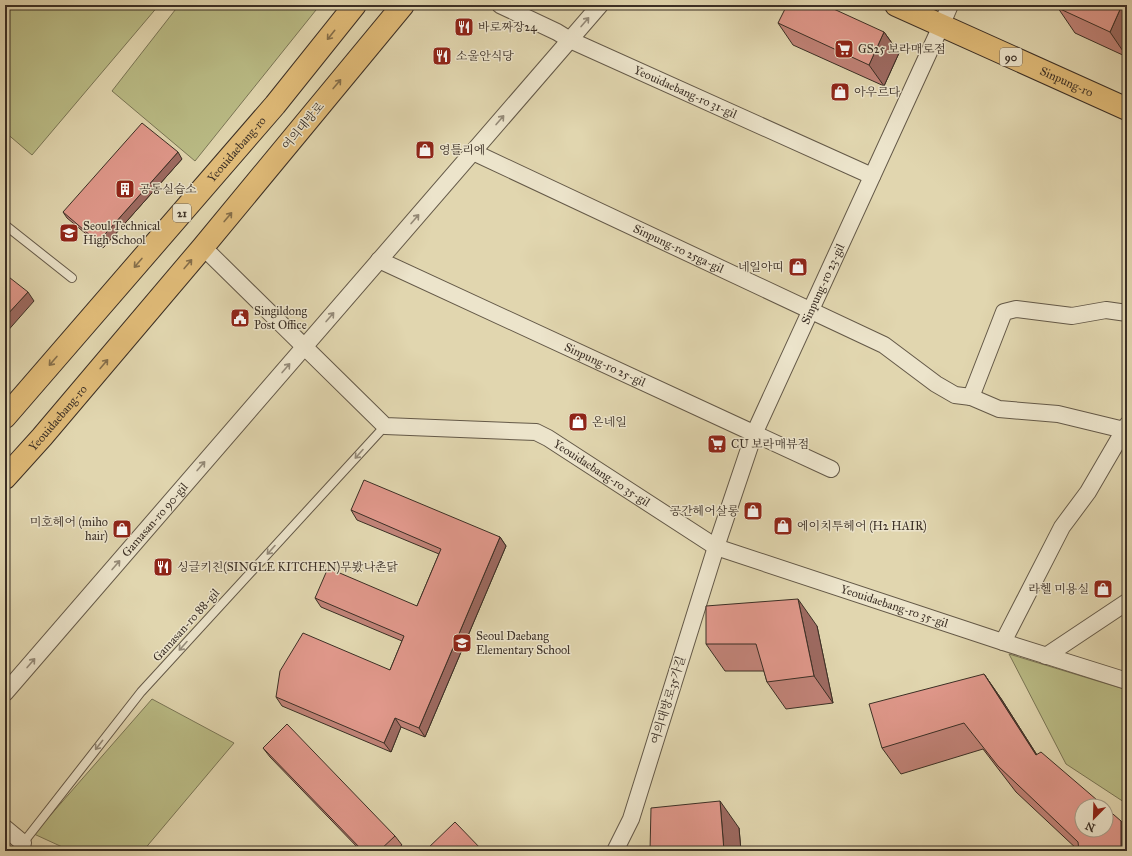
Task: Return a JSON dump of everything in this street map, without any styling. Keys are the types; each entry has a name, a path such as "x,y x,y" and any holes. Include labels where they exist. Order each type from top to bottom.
{"main road":[{"name":"Yeouidaebang-ro","path":"5,417 276,105 355,5"},
{"name":"여의대방로","path":"203,247 403,5"},
{"name":"Sinpung-ro","path":"896,5 1127,109"},
{"name":"Yeouidaebang-ro","path":"5,478 42,437 203,247"}],"street":[{"name":"Yeouidaebang-ro 31-gil","path":"500,5 557,32 570,40 872,176"},
{"path":"305,346 600,5"},
{"name":"Sinpung-ro 23-gil","path":"716,547 754,434 950,5"},
{"name":"Sinpung-ro 25ga-gil","path":"473,152 884,345 936,384 955,395 971,397 999,409 1058,414 1125,428"},
{"path":"203,247 385,426"},
{"name":"Sinpung-ro 25-gil","path":"380,260 830,469"},
{"path":"971,397 1004,312 1016,310 1072,316 1106,310 1127,313"},
{"name":"Gamasan-ro 90-gil","path":"5,693 305,346"},
{"name":"Yeouidaebang-ro 35-gil","path":"385,426 536,432 548,438 716,547 1003,642 1127,681"},
{"path":"1003,642 1062,527 1088,492 1125,428"},
{"name":"여의대방로35가길","path":"615,851 631,819 716,547"},
{"path":"1046,656 1127,602"},
{"path":"5,828 21,847"}],"lane":[{"path":"5,225 72,278"},
{"name":"Gamasan-ro 88-gil","path":"21,847 141,692 385,426"}],"green space":[{"path":"5,5 159,5 32,155 5,132"},
{"path":"179,5 320,5 195,161 112,91"},
{"path":"1009,654 1127,690 1127,804 1066,764"},
{"path":"152,699 234,743 143,851 71,851 34,834"}],"building":[{"path":"787,5 825,5 884,32 869,65 778,23"},
{"path":"1059,5 1122,5 1110,32 1058,8"},
{"name":"공동실습소","path":"142,123 178,152 98,242 63,212"},
{"path":"5,274 28,292 5,317"},
{"path":"364,480 500,537 419,728 395,718 384,743 276,697 280,671 303,633 390,670 404,636 315,598 328,568 417,606 441,549 351,510"},
{"path":"798,599 814,676 767,682 756,644 706,644 706,606"},
{"path":"984,674 1036,755 1041,752 1095,798 1074,798 1074,838 1114,838 1114,815 1121,821 1121,851 1079,851 1078,842 998,766 964,723 882,748 869,704"},
{"path":"287,724 395,836 379,851 363,851 263,748"},
{"path":"720,801 724,851 683,851 683,848 650,851 651,808"},
{"path":"455,822 483,851 425,851"}],"place":[{"name":"바로짜장24","path":"464,27"},
{"name":"GS25 보라매로점","path":"844,49"},
{"name":"소울안식당","path":"442,56"},
{"name":"아우르다","path":"840,92"},
{"name":"영틀리에","path":"425,150"},
{"name":"공동실습소","path":"125,189"},
{"name":"Seoul Technical High School","path":"69,233"},
{"name":"네일아띠","path":"798,267"},
{"name":"Singildong Post Office","path":"240,318"},
{"name":"온네일","path":"578,422"},
{"name":"CU 보라매뷰점","path":"717,444"},
{"name":"공간헤어살롱","path":"753,511"},
{"name":"에이치투헤어 (H2 HAIR)","path":"783,526"},
{"name":"미호헤어 (miho hair)","path":"122,529"},
{"name":"싱글키친(SINGLE KITCHEN)무봤나촌닭","path":"163,567"},
{"name":"라헬 미용실","path":"1103,589"},
{"name":"Seoul Daebang Elementary School","path":"462,643"}]}
